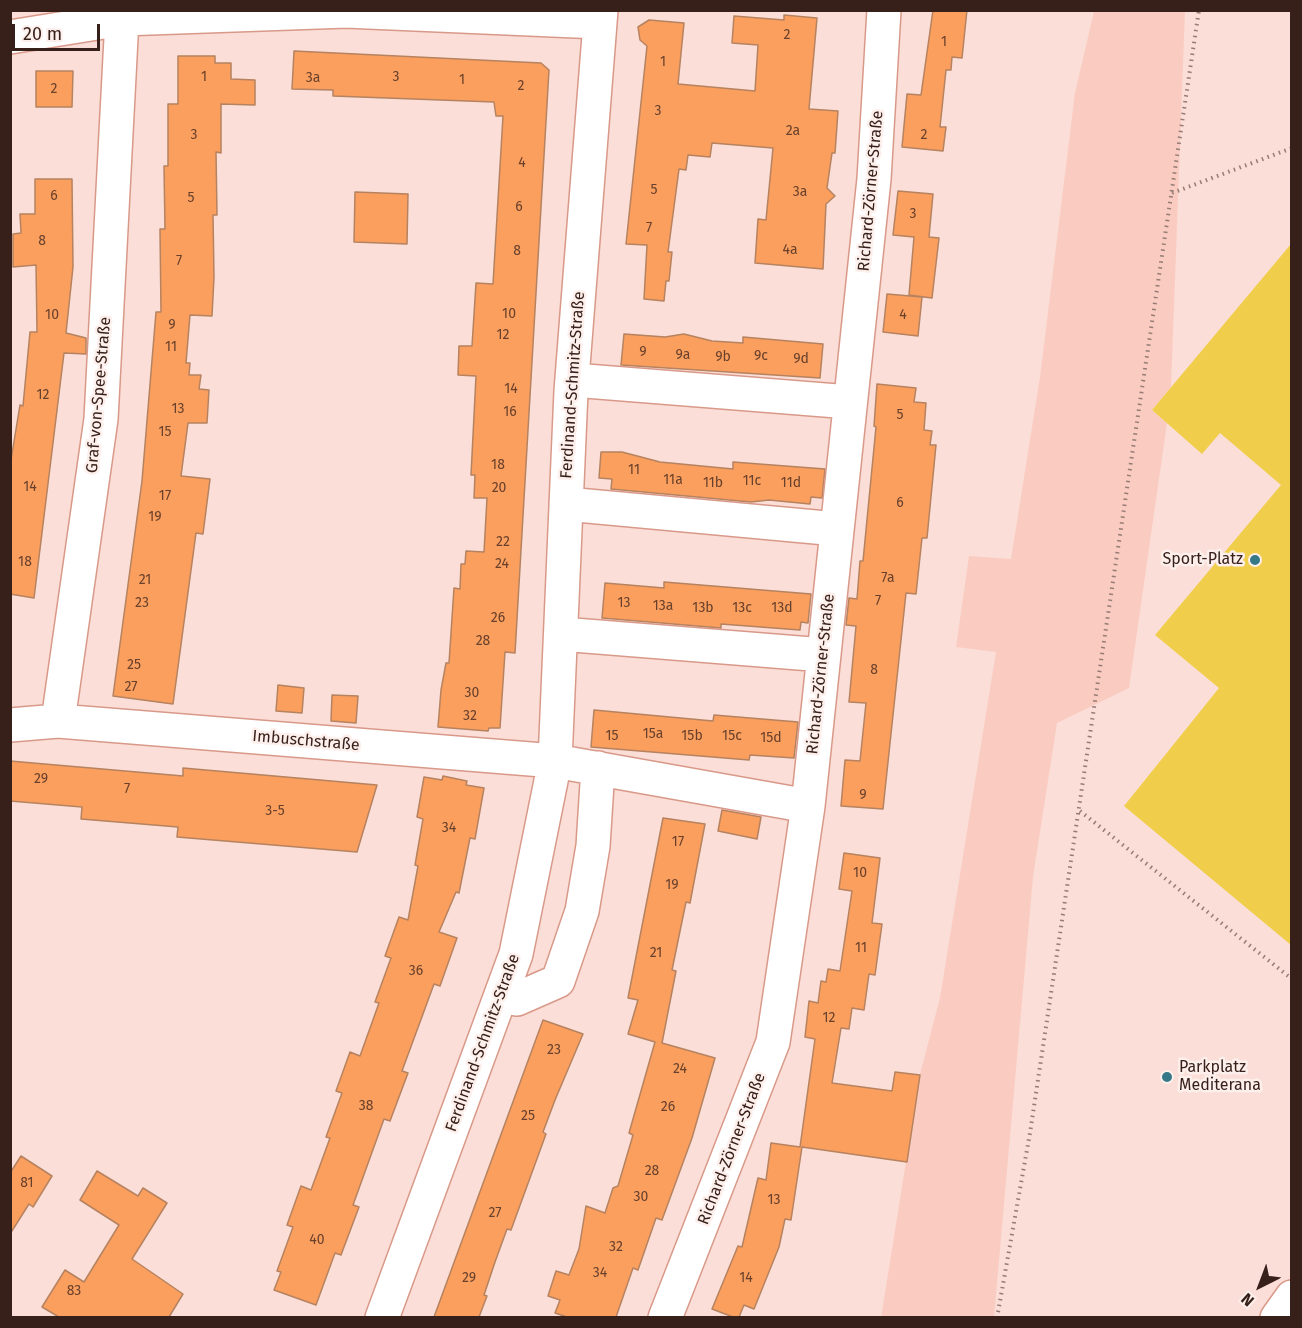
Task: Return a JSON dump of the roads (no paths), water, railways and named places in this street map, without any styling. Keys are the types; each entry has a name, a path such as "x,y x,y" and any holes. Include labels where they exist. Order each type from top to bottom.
{"street":[{"name":"Richard-Zörner-Straße","path":"664,1317 773,1042 808,806 874,179 884,10"},
{"path":"10,37 122,19 346,11 600,16"},
{"name":"Ferdinand-Schmitz-Straße","path":"382,1317 516,954 555,761 573,380 600,16"},
{"name":"Graf-von-Spee-Straße","path":"58,721 101,419 122,19"},
{"path":"573,380 850,402"},
{"path":"566,504 837,529"},
{"path":"561,634 824,655"},
{"path":"10,725 58,721"},
{"name":"Imbuschstraße","path":"58,721 555,761"},
{"path":"555,761 808,806"},
{"path":"501,996 517,999 558,981 582,911 593,846 598,768"},
{"path":"1277,1317 1292,1297"}],"place":[{"name":"Sport-Platz","path":"1255,560"},
{"name":"Parkplatz Mediterana","path":"1167,1077"}]}
